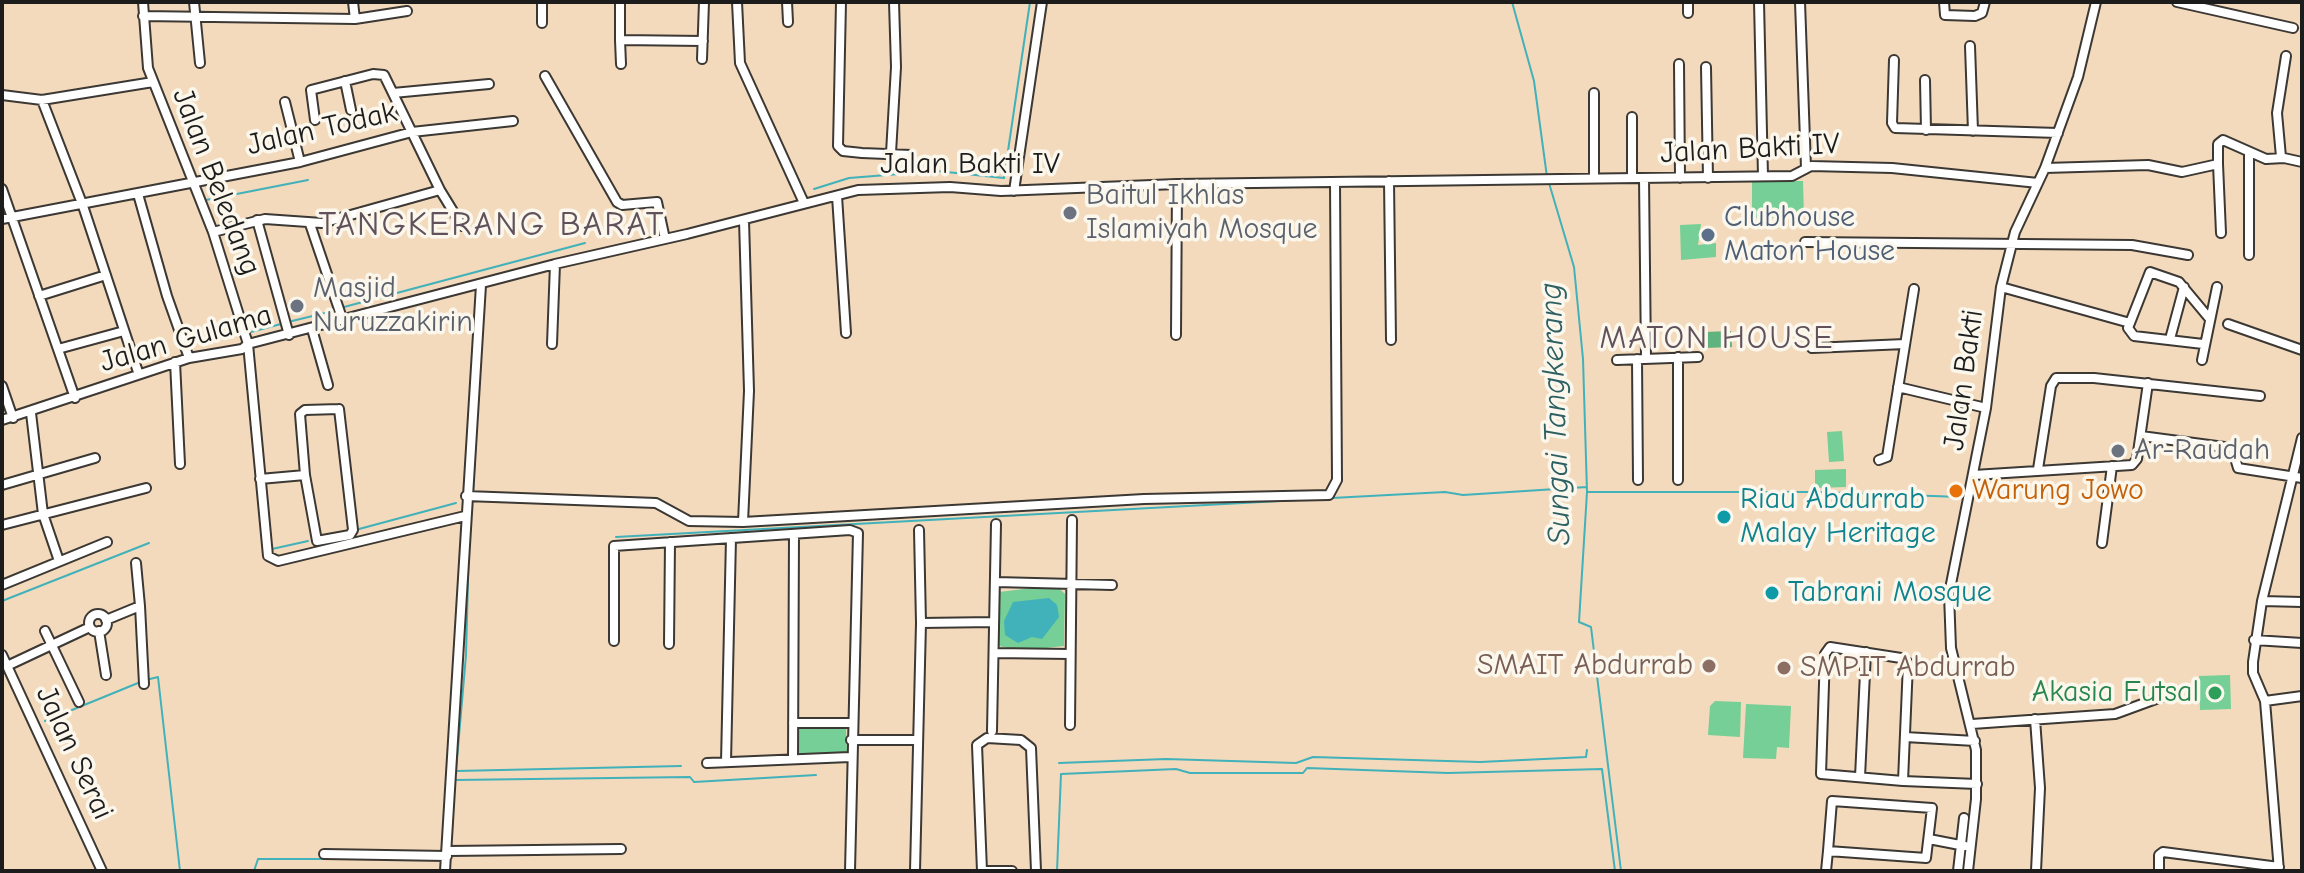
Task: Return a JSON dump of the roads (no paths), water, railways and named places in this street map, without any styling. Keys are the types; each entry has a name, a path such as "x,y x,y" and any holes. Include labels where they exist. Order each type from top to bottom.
{"street":[{"name":"Jalan Beledang","path":"143,2 146,57 153,82 213,232 248,344 267,551 275,561 465,516"},
{"path":"194,2 200,63"},
{"path":"353,2 355,19"},
{"path":"542,2 542,23"},
{"path":"620,2 621,64"},
{"path":"702,59 704,2"},
{"path":"737,2 740,63 804,203"},
{"path":"787,2 788,22"},
{"path":"841,2 838,146 843,151 911,155"},
{"path":"891,153 896,67 894,2"},
{"path":"1014,191 1042,2"},
{"path":"1688,2 1688,13"},
{"path":"1759,2 1763,176"},
{"path":"1800,2 1806,168"},
{"path":"1944,2 1945,15 1975,16 1982,13 1985,2"},
{"name":"Jalan Bakti","path":"1968,871 1962,845 1977,784 1975,741 1956,682 1949,594 1986,408 2001,287 2011,246 2045,168 2078,77 2096,2"},
{"path":"2177,2 2293,28"},
{"path":"143,16 355,19 407,11"},
{"path":"620,40 703,41"},
{"path":"1970,46 1973,131"},
{"path":"2281,157 2277,113 2286,56"},
{"path":"1894,60 1892,123 1898,129 2058,133"},
{"path":"1679,64 1680,178"},
{"path":"1706,67 1708,178"},
{"path":"315,120 310,91 381,73 440,190 462,226"},
{"path":"545,76 617,202 657,202 665,239"},
{"path":"1925,80 1926,130"},
{"path":"345,81 351,110"},
{"path":"2,95 42,100 153,82"},
{"path":"393,93 489,84"},
{"path":"1594,93 1594,178"},
{"path":"42,100 83,206 138,372"},
{"path":"285,102 300,162"},
{"path":"1632,117 1632,178"},
{"name":"Jalan Todak","path":"2,219 83,206 193,181 300,162 412,132 513,121"},
{"path":"2221,233 2218,164 2221,140 2266,159 2281,157 2302,162"},
{"path":"2249,153 2249,255"},
{"path":"2045,168 2148,165 2175,172 2218,164"},
{"name":"Jalan Bakti IV","path":"804,203 891,187 1014,191 1177,184 1708,178 1796,176 1806,168 1892,168 2038,183"},
{"name":"Jalan Bakti IV","path":"1638,480 1644,178"},
{"path":"1389,181 1391,340"},
{"path":"466,496 656,503 689,521 743,522 1144,499 1332,494 1337,480 1335,182"},
{"path":"1176,335 1177,184"},
{"path":"2,189 75,398"},
{"path":"213,232 257,220 310,224 354,216 440,190"},
{"path":"138,194 167,296 189,358"},
{"path":"837,196 846,333"},
{"name":"Jalan Gulama","path":"2,420 75,398 138,372 189,358 242,349 248,344 555,264 804,203"},
{"path":"257,220 289,335"},
{"path":"743,522 749,391 744,220"},
{"path":"310,224 343,321"},
{"path":"1805,242 2132,245 2188,255"},
{"path":"552,344 555,264"},
{"path":"2203,344 2134,336 2129,331 2130,323 2149,273 2171,277 2184,287 2209,318"},
{"path":"39,296 106,275"},
{"path":"445,871 481,285"},
{"path":"2001,287 2130,323"},
{"path":"2170,339 2184,287"},
{"path":"2202,360 2217,287"},
{"path":"1879,460 1887,457 1914,289"},
{"path":"2228,324 2302,350"},
{"path":"312,329 328,385"},
{"path":"58,349 124,331"},
{"path":"1812,348 1905,344"},
{"path":"1678,357 1678,480"},
{"path":"1617,360 1698,357"},
{"path":"175,362 180,464"},
{"path":"2038,469 2054,379 2094,378 2260,396"},
{"path":"1974,475 2134,464 2148,383"},
{"path":"2,386 13,418"},
{"path":"1898,387 1986,408"},
{"path":"337,408 351,534 315,540 305,475 300,414 305,410 337,408"},
{"path":"31,413 43,514 59,561"},
{"path":"2141,436 2232,448 2240,469 2298,477"},
{"path":"2159,871 2159,855 2163,852 2279,869 2265,701 2253,673 2254,640 2262,601 2298,477 2302,438"},
{"path":"2,485 95,458"},
{"path":"2102,543 2112,466"},
{"path":"260,479 305,475"},
{"path":"2,525 146,488"},
{"path":"1070,725 1072,520"},
{"path":"992,731 996,524"},
{"path":"614,641 614,546 850,530 859,535 850,757 850,871"},
{"path":"915,871 921,623 919,530"},
{"path":"793,759 794,535"},
{"path":"726,762 731,538"},
{"path":"2,585 107,542"},
{"path":"669,644 670,542"},
{"path":"136,563 144,684"},
{"path":"996,582 1112,585"},
{"path":"2262,601 2302,602"},
{"path":"106,675 99,631 106,620 140,606"},
{"path":"7,666 90,627 94,615 106,620"},
{"path":"921,623 994,622"},
{"path":"90,627 99,631"},
{"path":"45,631 79,702"},
{"path":"2254,640 2302,643"},
{"path":"1903,781 1908,663 1834,645 1827,648 1821,774 1903,781 1977,784"},
{"path":"1860,777 1866,652"},
{"path":"994,653 1070,654"},
{"name":"Jalan Serai","path":"2,655 102,871"},
{"path":"1972,724 2115,714 2164,696"},
{"path":"2265,701 2302,696"},
{"path":"2035,719 2040,788 2036,871"},
{"path":"793,723 851,723"},
{"path":"1905,737 1975,741"},
{"path":"1012,871 982,871 977,745 987,738 1021,740 1030,745 1036,871"},
{"path":"851,740 916,740"},
{"path":"707,763 850,757"},
{"path":"1826,871 1832,801 1932,808 1926,858 1828,851"},
{"path":"1958,871 1964,818"},
{"path":"1928,842 1962,845"},
{"path":"324,854 621,849"}],"water":[{"path":"1049,598 1057,605 1059,617 1042,639 1032,637 1018,643 1005,635 1004,621 1013,602"}],"waterway":[{"path":"814,189 849,178 937,171 1004,178 1030,2"},
{"name":"Sungai Tangkerang","path":"1512,2 1534,81 1547,177"},
{"path":"206,200 308,180"},
{"name":"Sungai Tangkerang","path":"1549,183 1574,267 1583,359 1587,492 1579,622 1591,627 1621,871"},
{"path":"344,307 585,243"},
{"path":"225,257 231,278"},
{"path":"292,321 333,311"},
{"path":"247,333 281,324"},
{"path":"473,492 478,393"},
{"path":"1332,498 1445,492 1463,495 1587,487"},
{"path":"1587,492 1819,492 1961,497"},
{"path":"616,537 1298,500"},
{"path":"359,529 456,503"},
{"path":"270,537 272,549 308,541"},
{"path":"469,542 466,655 456,771 681,766"},
{"path":"2,601 149,543"},
{"path":"150,679 158,677 180,871"},
{"path":"45,721 138,683"},
{"path":"1059,763 1166,759 1296,763 1313,757 1480,762 1586,757 1587,750"},
{"path":"1057,871 1061,774 1176,769 1190,773 1303,773 1307,768 1448,773 1602,769 1615,871"},
{"path":"454,780 690,777 694,782 816,775"},
{"path":"254,871 258,859 392,859"}],"place":[{"name":"Baitul Ikhlas Islamiyah Mosque","path":"1070,213"},
{"name":"Clubhouse Maton House","path":"1708,235"},
{"name":"Masjid Nuruzzakirin","path":"297,306"},
{"name":"Ar-Raudah","path":"2118,451"},
{"name":"Warung Jowo","path":"1956,491"},
{"name":"Riau Abdurrab Malay Heritage","path":"1724,517"},
{"name":"Tabrani Mosque","path":"1772,593"},
{"name":"SMAIT Abdurrab","path":"1709,666"},
{"name":"SMPIT Abdurrab","path":"1784,668"},
{"name":"Akasia Futsal","path":"2215,693"}],"district":[{"name":"TANGKERANG BARAT","path":"492,225"},
{"name":"MATON HOUSE","path":"1717,339"}]}
